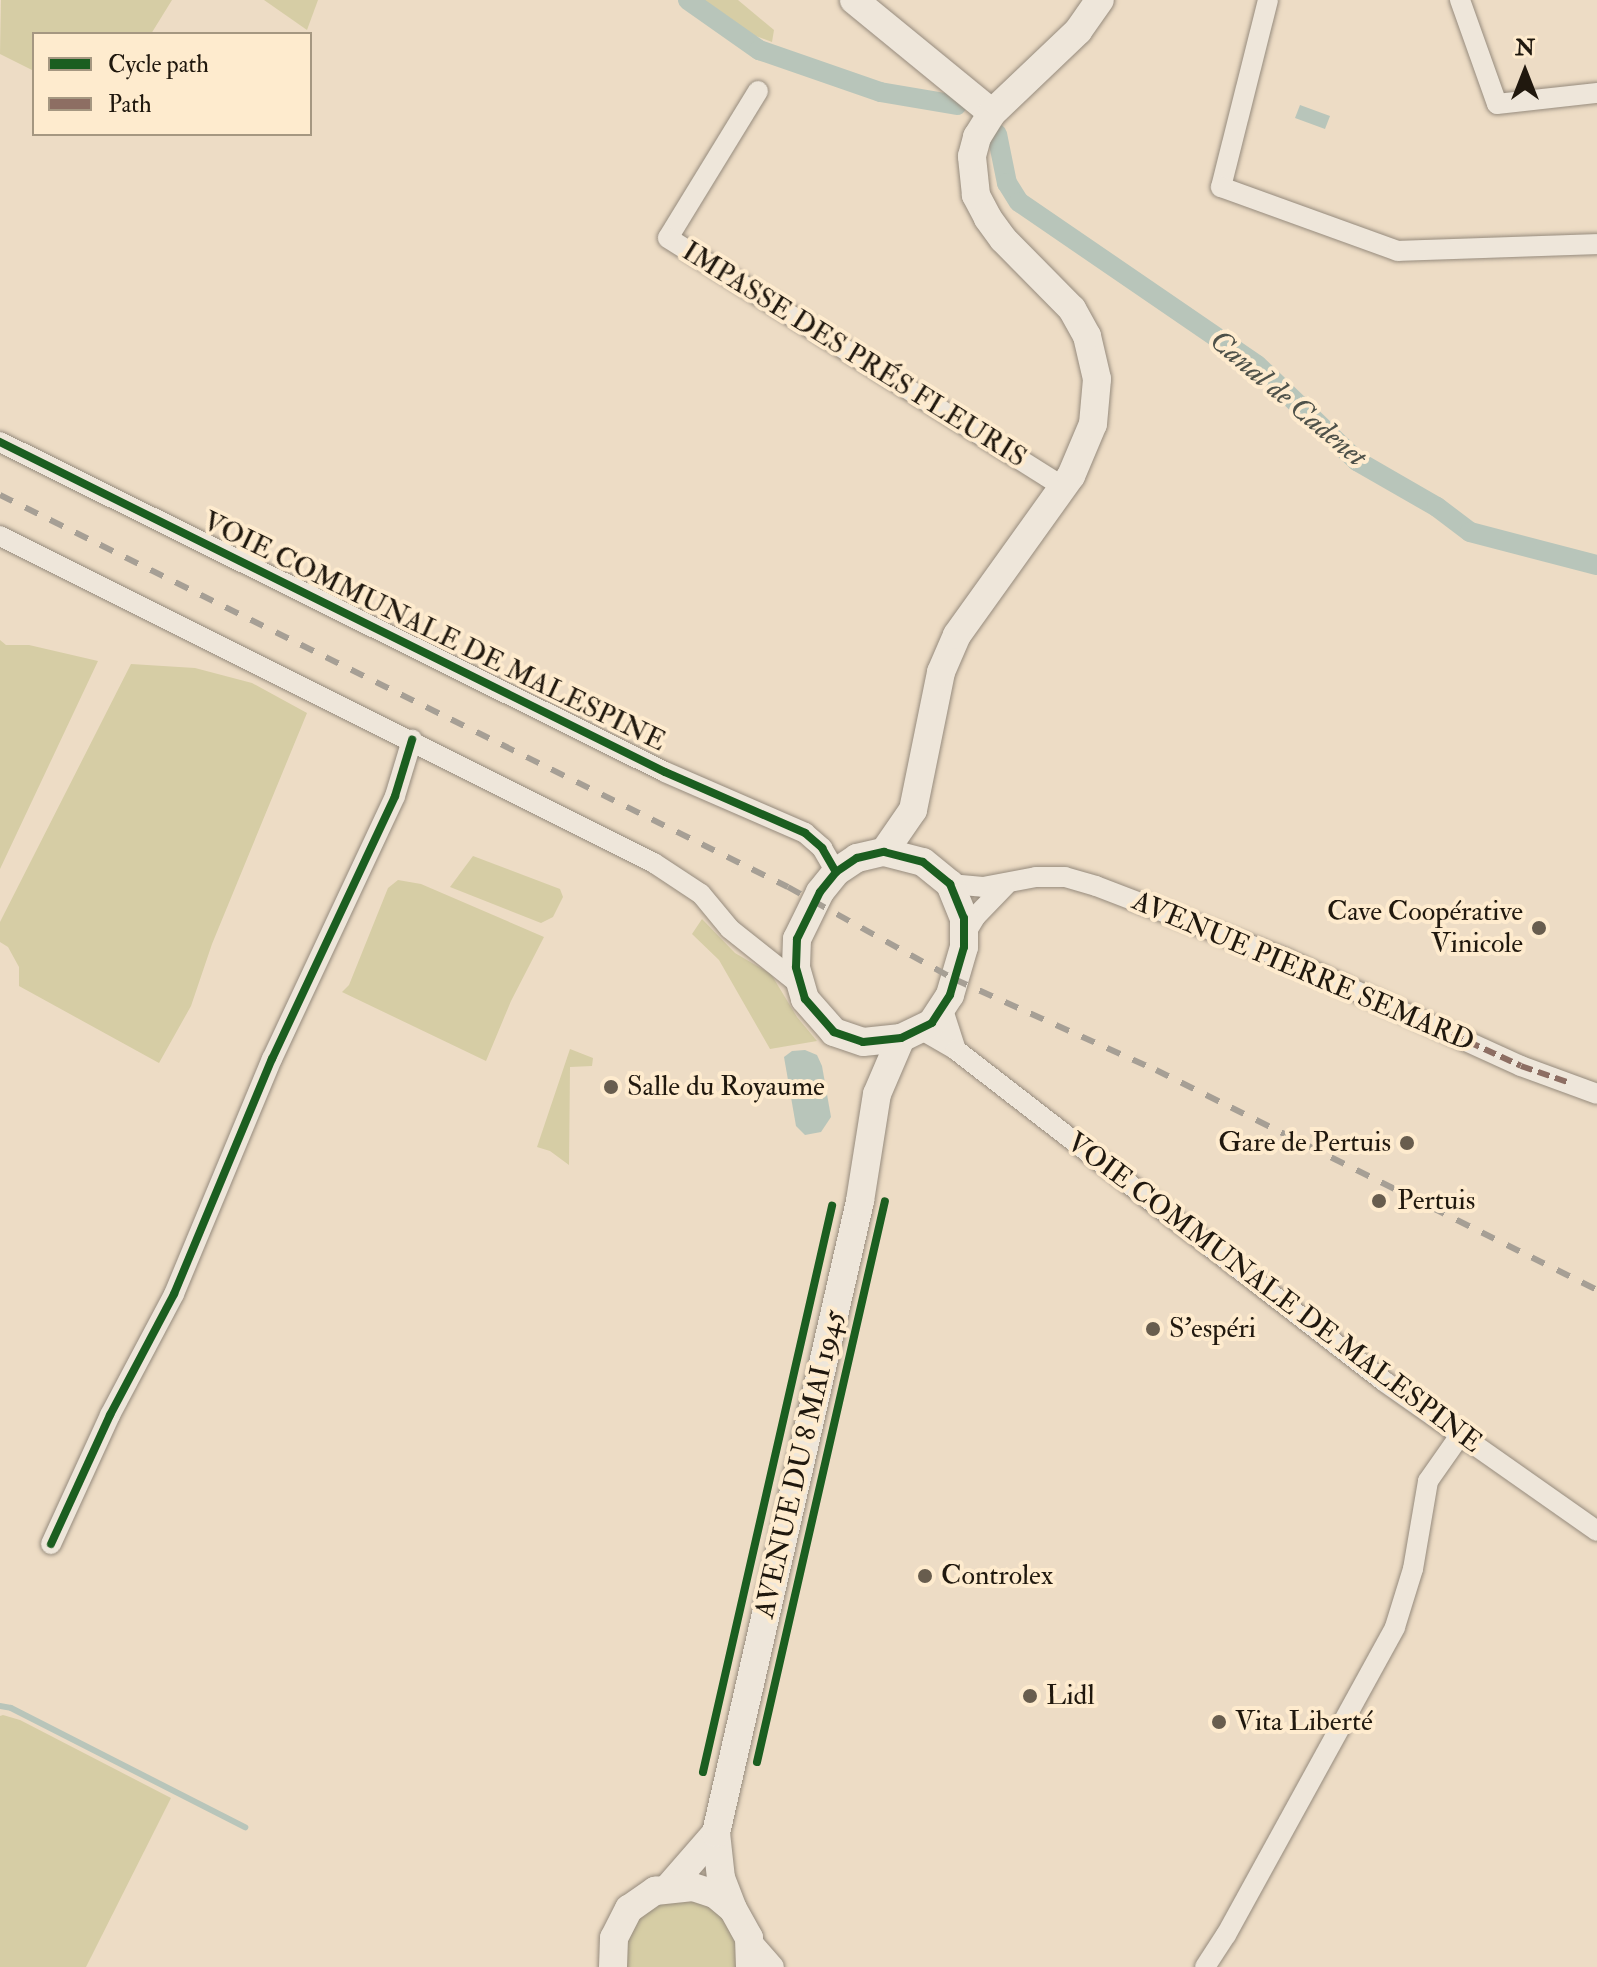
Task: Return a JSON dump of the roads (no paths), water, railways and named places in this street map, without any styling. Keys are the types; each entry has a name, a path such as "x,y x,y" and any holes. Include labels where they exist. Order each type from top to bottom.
{"main road":[{"path":"884,852 913,810 931,713 949,651 968,619 1064,487 1088,443 1093,424 1098,392 1096,365 1087,336 1072,309 1003,239 976,195 972,174 974,144 992,113 1078,31 1100,0"},
{"path":"862,3 992,113"},
{"path":"844,1038 863,1042 912,1034 943,1010 961,961 965,934 961,906 943,878 913,810"},
{"path":"877,1094 865,1067 844,1038 814,1013 798,983 797,939 820,892 836,872 857,858 884,852 910,857 943,878"},
{"name":"AVENUE DU 8 MAI 1945","path":"749,1938 721,1878 716,1833 860,1201 877,1094 912,1034"},
{"name":"AVENUE DU 8 MAI 1945","path":"613,1967 612,1954 620,1923 642,1899 669,1887 716,1833"},
{"path":"669,1887 693,1887 715,1894 733,1909"},
{"path":"749,1938 750,1967"}],"street":[{"path":"1268,0 1221,187 1398,251 1597,244"},
{"path":"1460,0 1497,104 1597,93"},
{"name":"IMPASSE DES PRÉS FLEURIS","path":"758,91 668,238 1064,487"},
{"name":"VOIE COMMUNALE DE MALESPINE","path":"0,442 665,772 805,833 822,848 836,872"},
{"path":"0,536 654,863 701,894 730,929 798,983"},
{"path":"51,1544 110,1415 174,1294 272,1059 395,796 412,740"},
{"name":"AVENUE PIERRE SEMARD","path":"943,878 1006,885 1020,879 1065,877 1096,886 1286,959 1521,1066 1597,1094"},
{"path":"965,934 976,916 1006,885"},
{"path":"753,947 797,939"},
{"path":"943,1010 956,1050"},
{"name":"VOIE COMMUNALE DE MALESPINE","path":"912,1034 956,1050 1363,1366 1597,1531"},
{"path":"1205,1967 1226,1935 1395,1627 1413,1569 1428,1481 1461,1434"},
{"path":"749,1938 774,1967"}],"waterway":[{"name":"Canal de Cadenet","path":"688,0 759,50 880,92 957,105"},
{"name":"Canal de Cadenet","path":"997,134 1007,183 1019,202 1257,365 1357,461 1437,507 1470,532 1597,565"},
{"path":"0,1706 11,1708 245,1827"}],"railway":[{"path":"0,495 788,887 954,979 1156,1070 1597,1290"}],"place":[{"name":"Cave Coopérative Vinicole","path":"1539,928"},
{"name":"Salle du Royaume","path":"611,1087"},
{"name":"Gare de Pertuis","path":"1407,1143"},
{"name":"Pertuis","path":"1379,1201"},
{"name":"S'espéri","path":"1153,1329"},
{"name":"Controlex","path":"925,1576"},
{"name":"Lidl","path":"1030,1696"},
{"name":"Vita Liberté","path":"1219,1722"}]}
